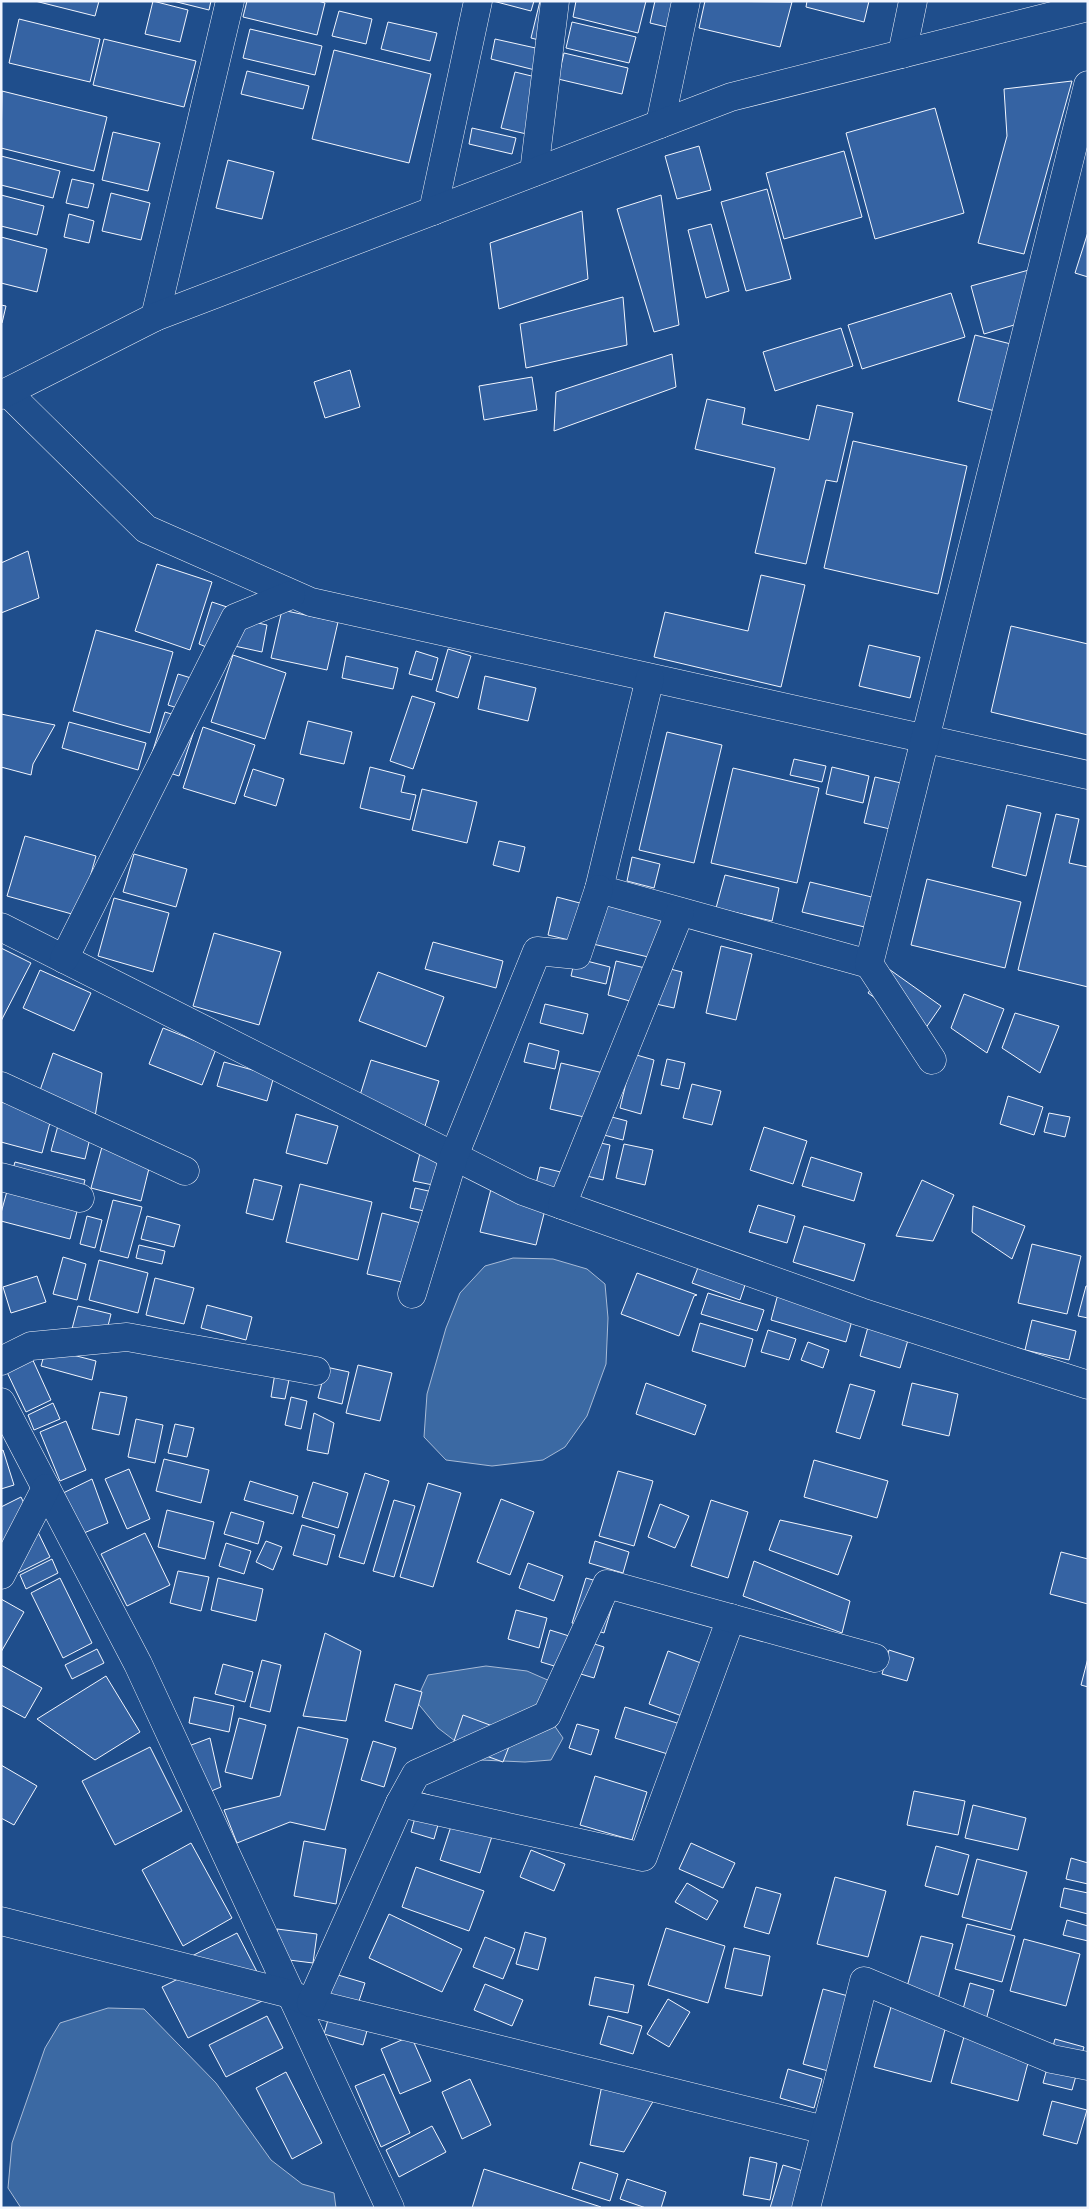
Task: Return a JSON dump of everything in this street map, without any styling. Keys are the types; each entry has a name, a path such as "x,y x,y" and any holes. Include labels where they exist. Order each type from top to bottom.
{"street":[{"path":"155,317 230,1"},
{"path":"433,211 478,1"},
{"path":"534,172 555,1"},
{"path":"660,124 686,1"},
{"path":"902,54 913,1"},
{"path":"1088,7 731,97 155,317 4,394 146,529 291,595 311,602 1088,775"},
{"path":"869,964 1088,85"},
{"path":"64,959 235,618 291,595"},
{"path":"412,1294 454,1156 537,951 577,955 599,889 650,678"},
{"path":"599,889 869,964 932,1060"},
{"path":"562,1205 680,912"},
{"path":"1,927 523,1191 861,1312 1088,1386"},
{"path":"1,1086 185,1171"},
{"path":"1,1177 80,1198"},
{"path":"1,1361 31,1346 127,1337 316,1371"},
{"path":"1,1402 138,1664 300,1999 390,2208"},
{"path":"1,1575 46,1488"},
{"path":"300,1999 416,1774 547,1715 607,1584 875,1658"},
{"path":"400,1803 643,1857 731,1618"},
{"path":"1,1920 300,1999 825,2130"},
{"path":"806,2208 864,1981 1052,2059 1088,2066"}],"water":[{"path":"513,1258 553,1259 587,1269 605,1284 608,1318 606,1364 587,1416 565,1447 543,1460 492,1466 446,1460 424,1437 427,1394 446,1328 460,1293 485,1266"},
{"path":"486,1666 527,1671 559,1685 547,1715 563,1738 551,1760 525,1762 480,1760 438,1728 416,1701 428,1675"},
{"path":"108,2008 144,2009 216,2083 271,2160 302,2184 334,2193 336,2208 21,2208 8,2188 12,2143 45,2048 60,2023"}],"building":[{"path":"35,1 99,1 95,16"},
{"path":"153,1 188,10 180,42 145,34"},
{"path":"173,1 211,1 209,10"},
{"path":"247,1 318,1 325,3 317,35 243,17"},
{"path":"493,1 534,1 531,11"},
{"path":"540,1 550,1 551,43 531,38"},
{"path":"576,1 646,1 638,33 573,17"},
{"path":"655,1 681,1 675,29 650,23"},
{"path":"705,1 792,2 780,47 699,28"},
{"path":"807,1 869,1 864,22 806,7"},
{"path":"339,11 372,19 366,44 332,36"},
{"path":"19,19 100,39 90,82 9,63"},
{"path":"388,22 437,33 430,61 381,49"},
{"path":"572,22 636,37 629,63 566,48"},
{"path":"250,29 322,46 315,75 243,58"},
{"path":"104,39 196,61 184,107 93,85"},
{"path":"495,39 540,49 535,70 491,59"},
{"path":"334,50 431,74 409,163 312,139"},
{"path":"564,53 628,68 622,94 558,79"},
{"path":"247,71 309,86 303,109 241,94"},
{"path":"515,72 548,80 535,136 501,128"},
{"path":"1072,81 1024,254 978,243 1007,136 1004,89"},
{"path":"2,91 107,117 94,171 1,148"},
{"path":"935,108 964,213 875,239 846,133"},
{"path":"472,128 516,138 512,154 469,144"},
{"path":"113,132 160,143 148,191 102,180"},
{"path":"699,146 711,190 677,199 665,156"},
{"path":"844,151 862,217 784,239 766,173"},
{"path":"1,156 60,171 53,198 1,185"},
{"path":"228,160 274,172 262,219 216,208"},
{"path":"72,179 94,184 88,208 66,203"},
{"path":"767,189 791,279 746,291 721,202"},
{"path":"111,193 150,203 141,240 102,231"},
{"path":"1,195 44,206 37,235 1,226"},
{"path":"661,195 679,325 654,332 617,209"},
{"path":"582,211 588,279 499,309 490,243"},
{"path":"69,214 94,221 89,243 64,237"},
{"path":"711,224 729,291 706,298 688,230"},
{"path":"1088,232 1088,277 1075,273"},
{"path":"1,237 47,249 37,292 1,283"},
{"path":"1036,268 1024,322 984,334 971,286"},
{"path":"951,293 965,337 862,369 848,325"},
{"path":"623,297 627,345 526,368 520,324"},
{"path":"1,305 6,306 2,323 1,322"},
{"path":"841,328 853,366 775,391 763,352"},
{"path":"975,335 1019,346 1002,413 958,401"},
{"path":"672,354 676,387 554,431 556,392"},
{"path":"350,370 360,407 325,418 314,382"},
{"path":"532,377 537,410 484,420 479,386"},
{"path":"707,399 745,408 742,424 809,440 817,405 853,413 837,482 826,480 806,564 755,553 775,468 695,449"},
{"path":"853,441 967,466 938,594 824,568"},
{"path":"28,551 39,598 1,613 1,563"},
{"path":"157,564 212,582 190,650 135,631"},
{"path":"761,575 805,585 781,687 654,657 665,612 748,631"},
{"path":"212,602 230,608 216,651 199,644"},
{"path":"282,610 338,622 327,670 271,658"},
{"path":"235,618 267,625 262,652 230,645"},
{"path":"1011,626 1088,644 1088,735 991,712"},
{"path":"96,630 173,652 150,733 73,711"},
{"path":"869,645 920,657 910,698 859,686"},
{"path":"448,649 471,656 458,698 436,691"},
{"path":"416,651 438,658 432,680 409,674"},
{"path":"233,655 286,673 265,739 211,722"},
{"path":"346,656 398,668 393,689 342,678"},
{"path":"178,674 204,682 193,713 168,705"},
{"path":"485,676 536,688 528,721 478,709"},
{"path":"412,696 435,703 413,769 390,761"},
{"path":"165,712 197,722 179,776 148,766"},
{"path":"1,714 55,725 33,764 31,775 1,767"},
{"path":"308,721 352,732 344,764 300,754"},
{"path":"69,722 146,743 138,770 62,748"},
{"path":"203,727 255,745 235,804 183,788"},
{"path":"667,732 722,745 694,863 639,850"},
{"path":"794,759 826,766 822,782 790,775"},
{"path":"370,767 405,776 401,792 416,795 410,820 360,808"},
{"path":"832,767 869,776 863,803 826,794"},
{"path":"733,768 819,788 797,883 711,863"},
{"path":"253,769 284,779 276,806 244,796"},
{"path":"875,777 914,786 903,832 864,823"},
{"path":"422,789 477,802 467,843 412,830"},
{"path":"1007,805 1041,813 1026,876 992,867"},
{"path":"1056,814 1079,819 1069,863 1088,867 1088,987 1018,970"},
{"path":"25,836 96,856 79,916 7,896"},
{"path":"499,841 525,847 519,872 493,865"},
{"path":"134,854 187,869 176,907 123,892"},
{"path":"632,857 660,864 654,888 627,881"},
{"path":"725,875 779,888 772,921 716,908"},
{"path":"927,879 1021,902 1005,968 911,945"},
{"path":"810,882 884,900 877,930 802,912"},
{"path":"557,897 595,907 586,944 548,935"},
{"path":"114,898 169,913 153,972 98,956"},
{"path":"603,901 671,917 661,960 593,944"},
{"path":"214,933 281,952 259,1025 193,1006"},
{"path":"433,942 503,961 496,988 425,969"},
{"path":"721,946 752,954 736,1020 706,1013"},
{"path":"1,948 31,963 1,1021"},
{"path":"575,958 610,967 606,984 571,976"},
{"path":"616,961 645,968 637,1003 608,995"},
{"path":"655,965 682,972 674,1008 647,1002"},
{"path":"886,967 941,1006 923,1032 868,993"},
{"path":"40,970 91,993 74,1031 23,1008"},
{"path":"378,972 444,997 426,1047 359,1021"},
{"path":"964,994 1004,1009 987,1053 951,1028"},
{"path":"545,1004 588,1014 583,1034 540,1023"},
{"path":"1015,1013 1059,1026 1040,1073 1002,1048"},
{"path":"163,1028 216,1049 202,1085 149,1064"},
{"path":"529,1043 559,1051 555,1069 524,1062"},
{"path":"53,1053 102,1073 95,1117 37,1099"},
{"path":"633,1054 654,1060 641,1114 620,1108"},
{"path":"667,1059 685,1063 679,1089 661,1085"},
{"path":"371,1060 439,1081 425,1126 357,1105"},
{"path":"224,1062 274,1076 267,1101 217,1086"},
{"path":"561,1063 612,1075 601,1121 550,1109"},
{"path":"692,1084 721,1091 712,1125 683,1118"},
{"path":"1008,1096 1043,1107 1034,1135 1000,1124"},
{"path":"1,1102 52,1115 42,1153 1,1142"},
{"path":"1049,1113 1070,1117 1065,1137 1044,1132"},
{"path":"296,1114 338,1126 327,1164 286,1153"},
{"path":"608,1116 627,1121 623,1140 604,1135"},
{"path":"59,1122 92,1130 85,1159 51,1151"},
{"path":"764,1127 807,1141 793,1184 750,1170"},
{"path":"591,1141 610,1145 603,1180 583,1175"},
{"path":"103,1143 152,1156 141,1201 91,1188"},
{"path":"624,1144 653,1150 645,1185 616,1178"},
{"path":"420,1153 445,1159 438,1186 413,1181"},
{"path":"811,1157 862,1173 854,1201 802,1186"},
{"path":"15,1162 85,1180 70,1239 1,1221 1,1213"},
{"path":"540,1167 569,1174 564,1195 535,1188"},
{"path":"254,1179 282,1186 273,1220 246,1213"},
{"path":"922,1180 954,1195 933,1241 896,1236"},
{"path":"300,1184 372,1202 358,1260 286,1242"},
{"path":"415,1188 433,1192 429,1212 410,1208"},
{"path":"491,1189 547,1202 536,1245 480,1232"},
{"path":"113,1200 142,1207 128,1258 100,1251"},
{"path":"758,1205 795,1216 787,1243 749,1232"},
{"path":"973,1206 1025,1226 1012,1259 972,1232"},
{"path":"382,1213 421,1223 406,1283 367,1274"},
{"path":"87,1216 102,1220 95,1248 80,1244"},
{"path":"147,1216 180,1225 174,1247 141,1239"},
{"path":"804,1226 865,1244 854,1281 793,1262"},
{"path":"1032,1244 1081,1256 1067,1314 1018,1303"},
{"path":"139,1245 165,1251 162,1264 136,1258"},
{"path":"63,1257 86,1264 77,1300 53,1294"},
{"path":"99,1260 148,1273 138,1313 89,1300"},
{"path":"699,1265 746,1282 740,1300 692,1283"},
{"path":"637,1273 697,1295 694,1296 679,1336 621,1314"},
{"path":"37,1276 46,1302 11,1313 3,1287"},
{"path":"155,1278 194,1288 184,1324 146,1315"},
{"path":"1086,1286 1088,1286 1088,1318 1078,1316"},
{"path":"708,1293 764,1310 757,1331 701,1314"},
{"path":"778,1294 853,1317 846,1342 771,1320"},
{"path":"207,1305 252,1317 246,1340 201,1328"},
{"path":"78,1306 111,1314 101,1353 68,1344"},
{"path":"1032,1320 1076,1331 1069,1360 1025,1350"},
{"path":"700,1323 753,1339 745,1367 692,1351"},
{"path":"868,1327 908,1340 900,1368 860,1356"},
{"path":"768,1330 796,1339 789,1360 761,1352"},
{"path":"808,1342 829,1350 823,1368 801,1360"},
{"path":"46,1348 96,1361 92,1380 41,1366"},
{"path":"31,1356 51,1400 26,1412 5,1368"},
{"path":"358,1365 392,1373 380,1421 346,1413"},
{"path":"326,1367 349,1372 342,1404 318,1398"},
{"path":"275,1373 290,1375 285,1399 271,1397"},
{"path":"646,1383 706,1405 695,1435 636,1414"},
{"path":"912,1383 958,1394 949,1436 902,1425"},
{"path":"850,1384 875,1391 860,1439 836,1432"},
{"path":"100,1392 127,1397 119,1435 92,1429"},
{"path":"291,1397 307,1401 301,1429 285,1425"},
{"path":"53,1403 60,1419 34,1430 28,1415"},
{"path":"314,1413 334,1423 328,1454 307,1450"},
{"path":"136,1419 163,1425 155,1463 128,1457"},
{"path":"66,1421 86,1470 60,1481 40,1432"},
{"path":"175,1424 194,1428 187,1457 168,1453"},
{"path":"3,1450 14,1485 1,1489 1,1451"},
{"path":"164,1459 209,1470 201,1503 156,1491"},
{"path":"814,1460 888,1481 877,1518 804,1497"},
{"path":"129,1469 150,1519 127,1529 105,1479"},
{"path":"618,1471 653,1481 634,1546 599,1536"},
{"path":"365,1473 389,1481 364,1564 339,1557"},
{"path":"92,1479 108,1523 79,1535 57,1496"},
{"path":"250,1481 298,1496 293,1514 244,1500"},
{"path":"313,1482 348,1493 338,1528 302,1517"},
{"path":"428,1483 461,1493 433,1587 400,1577"},
{"path":"21,1497 50,1557 14,1575 1,1547 1,1507"},
{"path":"501,1499 534,1512 510,1575 477,1562"},
{"path":"394,1500 415,1506 394,1577 373,1571"},
{"path":"711,1500 748,1512 728,1578 691,1566"},
{"path":"660,1504 689,1516 675,1548 648,1537"},
{"path":"167,1510 214,1522 205,1559 158,1547"},
{"path":"231,1512 264,1522 258,1544 224,1534"},
{"path":"780,1520 852,1536 838,1575 769,1550"},
{"path":"302,1525 335,1535 327,1565 293,1555"},
{"path":"145,1533 170,1585 127,1606 101,1554"},
{"path":"266,1541 282,1547 273,1570 256,1562"},
{"path":"595,1541 629,1552 623,1573 589,1563"},
{"path":"226,1543 251,1551 244,1574 219,1566"},
{"path":"1061,1552 1088,1559 1088,1604 1050,1594"},
{"path":"52,1559 58,1573 26,1589 20,1575"},
{"path":"754,1561 850,1601 842,1633 743,1596"},
{"path":"528,1563 563,1576 554,1601 519,1588"},
{"path":"178,1571 209,1577 201,1611 170,1603"},
{"path":"60,1578 92,1643 63,1658 31,1593"},
{"path":"218,1578 263,1589 256,1621 211,1610"},
{"path":"586,1578 618,1587 604,1633 572,1623"},
{"path":"1,1599 24,1612 1,1652"},
{"path":"516,1610 547,1618 539,1648 508,1639"},
{"path":"550,1630 604,1647 594,1678 541,1662"},
{"path":"325,1633 361,1651 346,1721 303,1716"},
{"path":"97,1649 104,1663 72,1679 65,1665"},
{"path":"889,1650 914,1658 907,1681 882,1674"},
{"path":"668,1651 701,1663 682,1716 649,1704"},
{"path":"1088,1658 1088,1687 1081,1685"},
{"path":"262,1660 281,1665 270,1712 250,1707"},
{"path":"223,1664 253,1672 245,1702 215,1694"},
{"path":"1,1665 42,1688 25,1718 1,1705"},
{"path":"106,1676 140,1732 95,1760 37,1719"},
{"path":"395,1684 422,1692 412,1729 385,1721"},
{"path":"194,1697 234,1706 229,1732 189,1723"},
{"path":"625,1707 690,1727 681,1758 615,1738"},
{"path":"463,1715 514,1734 503,1762 453,1744"},
{"path":"239,1718 266,1725 252,1779 225,1772"},
{"path":"577,1724 599,1730 591,1755 569,1748"},
{"path":"298,1727 348,1739 325,1830 290,1822 237,1843 224,1810 280,1796"},
{"path":"210,1738 221,1787 204,1794 186,1747"},
{"path":"373,1741 396,1748 384,1787 361,1780"},
{"path":"150,1747 182,1811 115,1845 82,1781"},
{"path":"1,1765 37,1786 14,1825 1,1818"},
{"path":"595,1776 647,1792 632,1840 580,1825"},
{"path":"914,1791 965,1801 958,1835 907,1825"},
{"path":"422,1793 445,1800 434,1839 411,1832"},
{"path":"973,1805 1026,1818 1018,1850 965,1838"},
{"path":"456,1811 496,1824 480,1873 440,1860"},
{"path":"304,1841 346,1849 336,1904 294,1896"},
{"path":"191,1843 232,1918 183,1946 142,1870"},
{"path":"691,1843 735,1863 723,1888 679,1869"},
{"path":"936,1846 969,1855 958,1895 925,1886"},
{"path":"531,1850 565,1864 554,1891 520,1877"},
{"path":"1071,1858 1088,1863 1088,1884 1066,1879"},
{"path":"977,1859 1027,1872 1011,1930 962,1917"},
{"path":"416,1867 484,1891 469,1931 402,1907"},
{"path":"835,1877 886,1891 868,1957 817,1944"},
{"path":"687,1883 718,1901 707,1920 675,1902"},
{"path":"756,1887 781,1894 769,1934 744,1927"},
{"path":"1064,1888 1088,1893 1088,1914 1060,1907"},
{"path":"389,1914 462,1949 442,1992 369,1958"},
{"path":"1067,1920 1088,1926 1088,1941 1063,1935"},
{"path":"967,1924 1015,1936 1002,1982 955,1969"},
{"path":"666,1928 725,1946 708,2003 648,1985"},
{"path":"277,1929 317,1934 313,1963 281,1959"},
{"path":"525,1932 546,1938 538,1970 516,1964"},
{"path":"237,1933 270,1997 188,2038 162,1987 194,1971 188,1958"},
{"path":"921,1936 953,1944 937,2003 905,1994"},
{"path":"485,1937 515,1949 503,1979 473,1967"},
{"path":"1024,1939 1080,1954 1066,2006 1010,1991"},
{"path":"734,1948 770,1956 762,1996 725,1988"},
{"path":"328,1972 365,1983 357,2007 321,1997"},
{"path":"595,1977 634,1985 628,2013 589,2005"},
{"path":"970,1983 994,1990 986,2020 962,2013"},
{"path":"485,1984 523,2000 512,2026 474,2010"},
{"path":"823,1989 866,2001 846,2076 803,2064"},
{"path":"668,1999 690,2012 669,2047 647,2034"},
{"path":"333,2002 372,2013 363,2045 324,2034"},
{"path":"891,2007 947,2022 931,2082 874,2067"},
{"path":"267,2016 283,2048 226,2077 209,2045"},
{"path":"608,2016 642,2026 633,2054 600,2044"},
{"path":"967,2026 1033,2044 1018,2101 951,2083"},
{"path":"411,2036 431,2081 400,2094 381,2049"},
{"path":"1055,2039 1084,2047 1072,2090 1043,2083"},
{"path":"606,2065 667,2077 624,2152 590,2145"},
{"path":"788,2069 822,2079 814,2108 780,2098"},
{"path":"286,2072 322,2143 292,2159 256,2088"},
{"path":"384,2074 410,2133 381,2147 355,2086"},
{"path":"470,2079 491,2125 462,2139 442,2092"},
{"path":"1052,2101 1087,2110 1077,2144 1043,2135"},
{"path":"432,2126 446,2152 399,2177 386,2150"},
{"path":"750,2157 777,2163 770,2200 743,2195"},
{"path":"580,2162 618,2174 610,2201 572,2189"},
{"path":"783,2165 810,2173 802,2208 770,2208"},
{"path":"484,2169 601,2207 601,2208 472,2208"},
{"path":"627,2179 666,2192 661,2208 646,2208 620,2199"}]}
